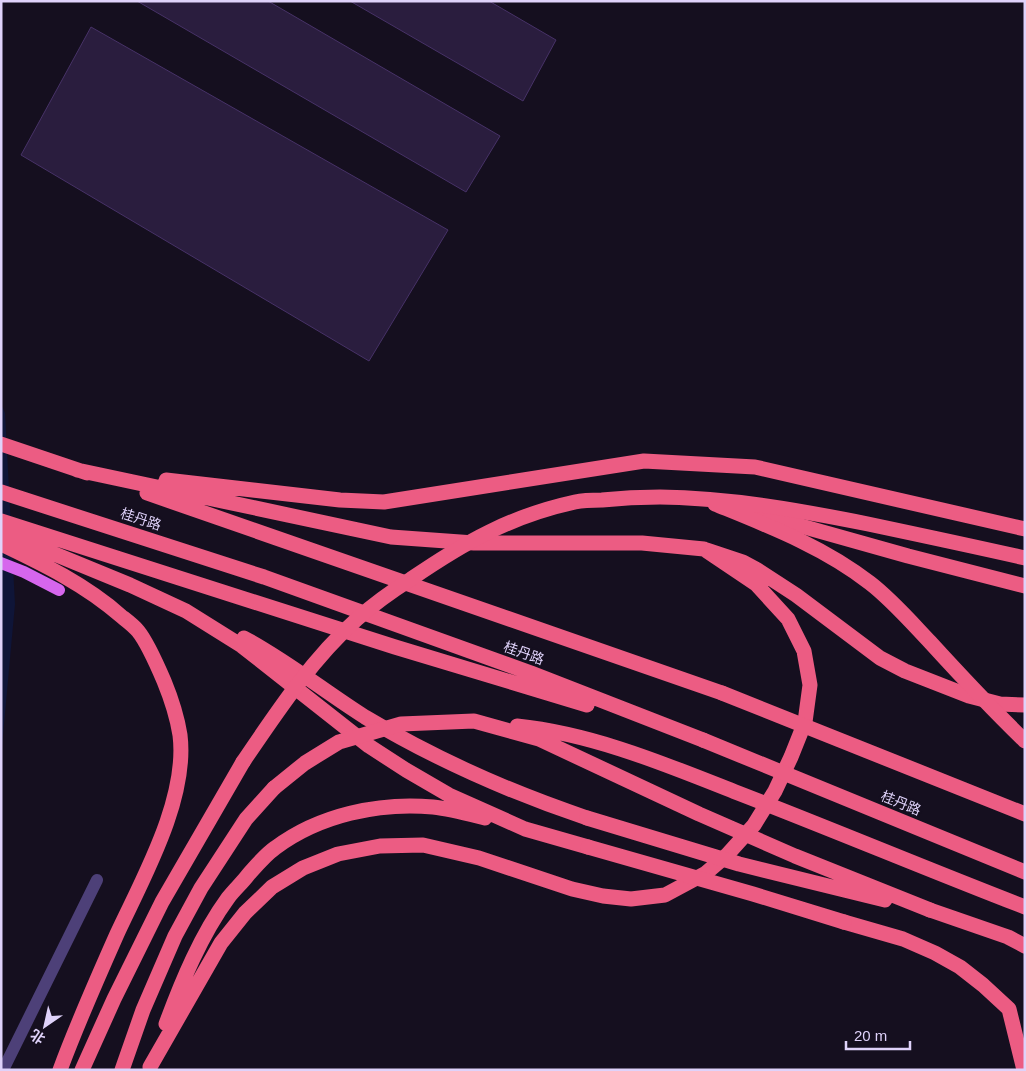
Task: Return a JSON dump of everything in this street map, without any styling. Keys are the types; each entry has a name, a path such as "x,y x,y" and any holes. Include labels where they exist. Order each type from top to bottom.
{"highway":[{"name":"桂丹路","path":"1,444 722,692 1025,814"},
{"path":"77,470 298,496 384,502 644,461 755,467 1025,529"},
{"path":"77,470 391,537 474,543 642,543 704,549 743,562 756,569 796,595 880,658 905,671 969,696 1000,704 1025,705"},
{"name":"桂丹路","path":"1,492 66,514 148,538 290,586 531,673 703,740 1025,872"},
{"path":"82,1070 114,999 162,902 243,762 280,708 310,670 356,619 385,596 440,558 484,532 542,510 578,501 642,497 700,498 790,509 1025,558"},
{"path":"700,498 908,556 1025,586"},
{"path":"700,498 776,529 816,548 849,567 872,584 904,615 988,706 1025,741"},
{"path":"1,521 55,554 138,631 159,669 174,704 180,736 180,763 176,791 166,821 139,888 86,1003 60,1070"},
{"path":"1,532 130,585 226,629 293,667 364,716 422,748 513,791 587,818 739,864 930,910"},
{"path":"1,544 55,554 395,647 703,740"},
{"path":"150,1068 221,943 245,913 272,888 303,868 338,854 380,846 423,845 479,858 572,889 603,896 632,899 665,895 706,873 727,855 754,825 775,791 805,722 810,685 804,650 788,619 756,584 704,549"},
{"path":"186,611 242,646 369,746 406,770 449,795 525,829"},
{"path":"474,721 539,739 698,814 795,856 930,910 1008,937 1025,946"},
{"path":"122,1070 143,1010 175,936 201,888 246,819 274,788 305,763 339,742 401,724 474,721 545,729 599,742 704,779 1025,907"},
{"path":"150,1068 185,979 213,923 229,898 254,868 273,849 298,832 363,810 411,806 435,807 525,829 752,894 903,940 935,952 983,984 1009,1009 1024,1070"}],"main road":[{"path":"1,563 24,572 59,590"}],"street":[{"path":"3,1070 97,880"}],"water":[{"path":"1,404 5,413 15,604 1,757"}],"building":[{"path":"137,1 268,1 500,136 466,192"},
{"path":"350,1 489,1 556,40 523,101"},
{"path":"91,27 448,230 369,361 21,155"}]}
